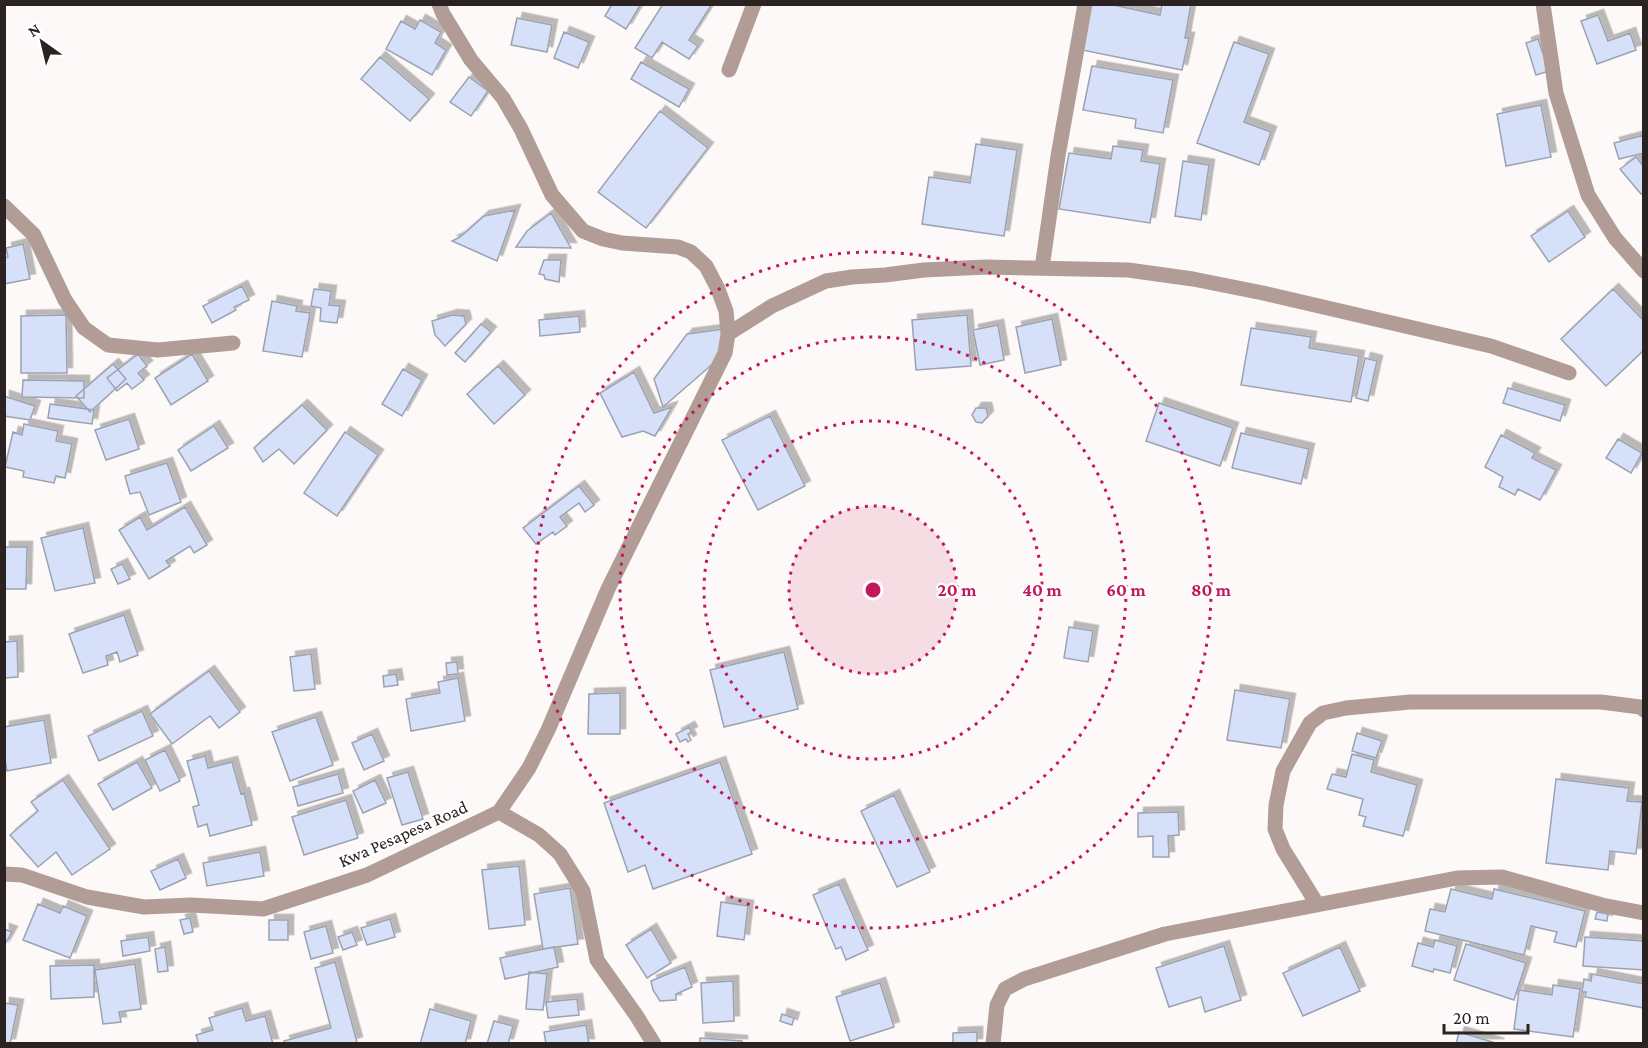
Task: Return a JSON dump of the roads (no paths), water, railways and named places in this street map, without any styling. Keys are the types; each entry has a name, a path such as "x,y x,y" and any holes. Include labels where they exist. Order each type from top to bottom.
{"street":[{"path":"439,4 442,14 471,60 503,98 521,129 552,195 567,214 583,231 603,239 622,243 678,247 691,252 706,266 726,311 728,334 724,353 608,590 548,730 529,768 499,812 539,835 560,854 583,891 597,960 654,1044"},
{"path":"729,70 754,4"},
{"path":"1042,268 1084,4"},
{"path":"1543,4 1556,93 1588,195 1615,238 1644,271"},
{"path":"4,206 34,235 65,300 84,328 108,345 158,350 233,343"},
{"path":"728,334 772,306 826,281 924,270 986,267 1128,270 1263,292 1491,346 1569,373"},
{"path":"1317,904 1283,849 1275,829 1276,805 1283,771 1310,723 1323,713 1346,708 1410,702 1601,702 1640,707 1644,710"},
{"name":"Kwa Pesapesa Road","path":"4,874 22,875 87,897 144,907 191,905 263,909 367,875 499,812"},
{"path":"993,1044 997,1005 1005,989 1024,979 1165,934 1457,878 1502,877 1602,905 1644,913"}]}
